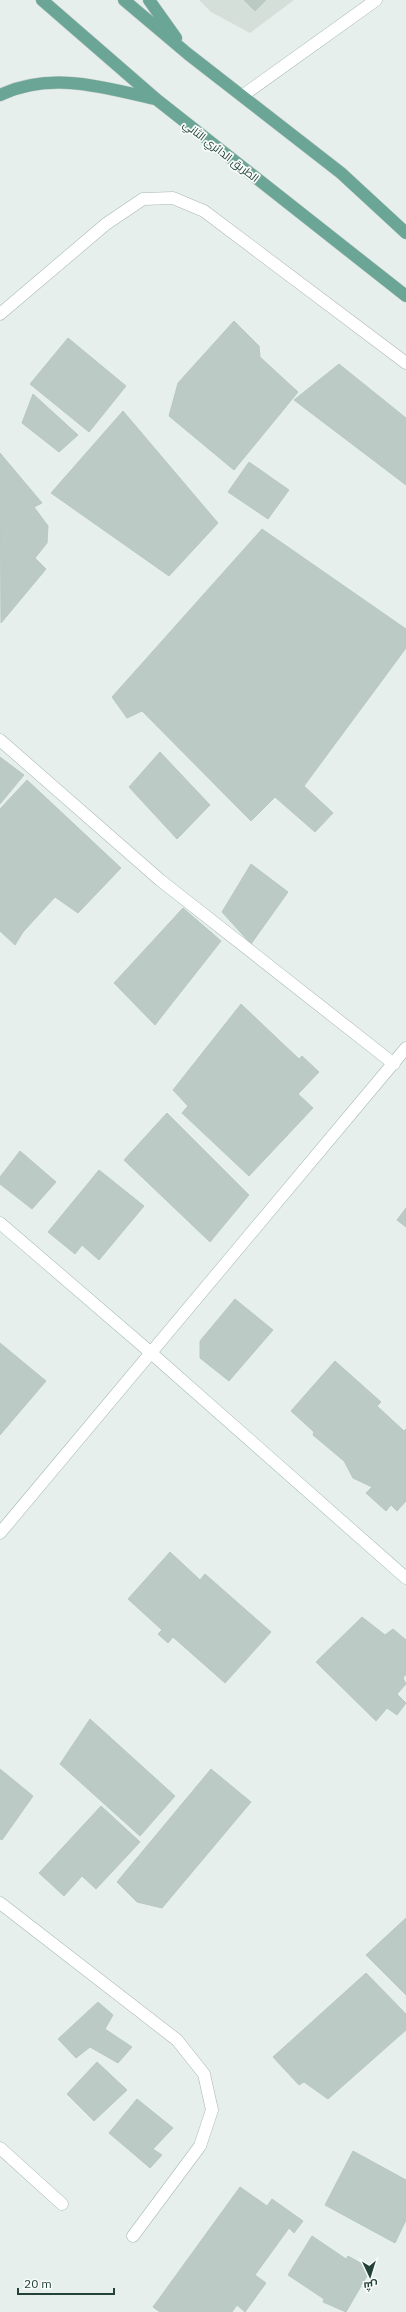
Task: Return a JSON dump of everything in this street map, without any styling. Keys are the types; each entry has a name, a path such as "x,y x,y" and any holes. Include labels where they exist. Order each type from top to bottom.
{"main road":[{"name":"الطريق الدائري الثاني","path":"42,0 156,100 406,296"},
{"path":"124,0 188,54 341,173 406,233"},
{"path":"149,0 188,54"},
{"path":"0,95 34,83 66,82 91,84 156,100"}],"street":[{"path":"242,96 376,0"},
{"path":"0,314 106,224 143,199 173,198 204,211 406,362"},
{"path":"0,740 160,880 394,1064"},
{"path":"0,1533 406,1048"},
{"path":"0,1223 150,1352 406,1578"},
{"path":"0,1903 177,2040 204,2074 212,2110 200,2146 133,2236"},
{"path":"0,2148 62,2204"}],"shaded area":[{"path":"199,0 294,0 250,33 211,12"}],"building":[{"path":"244,0 266,0 255,11"},
{"path":"234,321 259,346 260,357 298,392 234,470 169,416 178,383"},
{"path":"68,338 126,386 89,432 30,384"},
{"path":"339,364 406,418 406,485 294,400"},
{"path":"33,394 78,435 59,452 22,423"},
{"path":"123,411 218,523 169,576 51,493"},
{"path":"0,453 42,503 34,507 48,526 47,543 35,558 46,569 1,623"},
{"path":"249,462 289,490 268,519 228,492"},
{"path":"262,529 406,629 406,648 304,786 333,813 315,832 275,797 251,821 142,711 127,718 112,697"},
{"path":"160,752 210,805 177,839 129,787"},
{"path":"0,757 24,775 0,804"},
{"path":"27,780 121,868 78,913 55,897 23,932 15,945 0,931 0,809"},
{"path":"251,864 288,892 251,944 222,912"},
{"path":"183,908 221,941 155,1025 114,983"},
{"path":"241,1004 299,1059 302,1056 319,1072 298,1094 313,1108 249,1176 182,1113 188,1106 173,1090"},
{"path":"167,1113 249,1195 210,1242 124,1160"},
{"path":"20,1151 56,1182 32,1209 0,1184 0,1177"},
{"path":"99,1170 144,1206 99,1260 82,1245 75,1254 48,1232"},
{"path":"406,1208 406,1227 397,1220"},
{"path":"235,1299 273,1330 229,1381 200,1358 200,1341"},
{"path":"0,1343 46,1381 0,1435"},
{"path":"335,1361 381,1402 377,1406 404,1431 406,1429 406,1501 397,1511 391,1505 386,1511 366,1493 372,1487 353,1478 344,1461 313,1435 314,1432 291,1411"},
{"path":"170,1552 200,1580 205,1574 271,1632 225,1683 173,1637 168,1643 158,1634 162,1630 128,1599"},
{"path":"362,1617 385,1635 393,1629 406,1640 406,1674 403,1678 406,1684 397,1694 406,1703 397,1715 387,1708 376,1721 316,1662"},
{"path":"90,1719 175,1796 140,1836 60,1764"},
{"path":"0,1769 33,1796 2,1840 0,1839"},
{"path":"211,1769 251,1802 162,1908 137,1902 117,1882"},
{"path":"101,1806 140,1842 96,1889 82,1876 64,1896 39,1873"},
{"path":"406,1918 406,1995 366,1955"},
{"path":"366,1973 406,2014 406,2030 328,2099 304,2082 299,2085 273,2057"},
{"path":"98,2002 113,2015 105,2029 132,2047 118,2063 90,2047 76,2058 58,2039"},
{"path":"97,2062 127,2090 94,2121 67,2094"},
{"path":"137,2099 173,2128 153,2149 162,2155 150,2168 109,2133"},
{"path":"353,2151 406,2180 406,2220 395,2243 325,2205"},
{"path":"240,2187 267,2206 272,2199 303,2221 294,2233 289,2228 255,2275 266,2283 245,2312 237,2305 232,2312 160,2312 153,2307"},
{"path":"312,2236 346,2259 348,2256 371,2269 346,2312 323,2302 324,2299 288,2275"}]}
